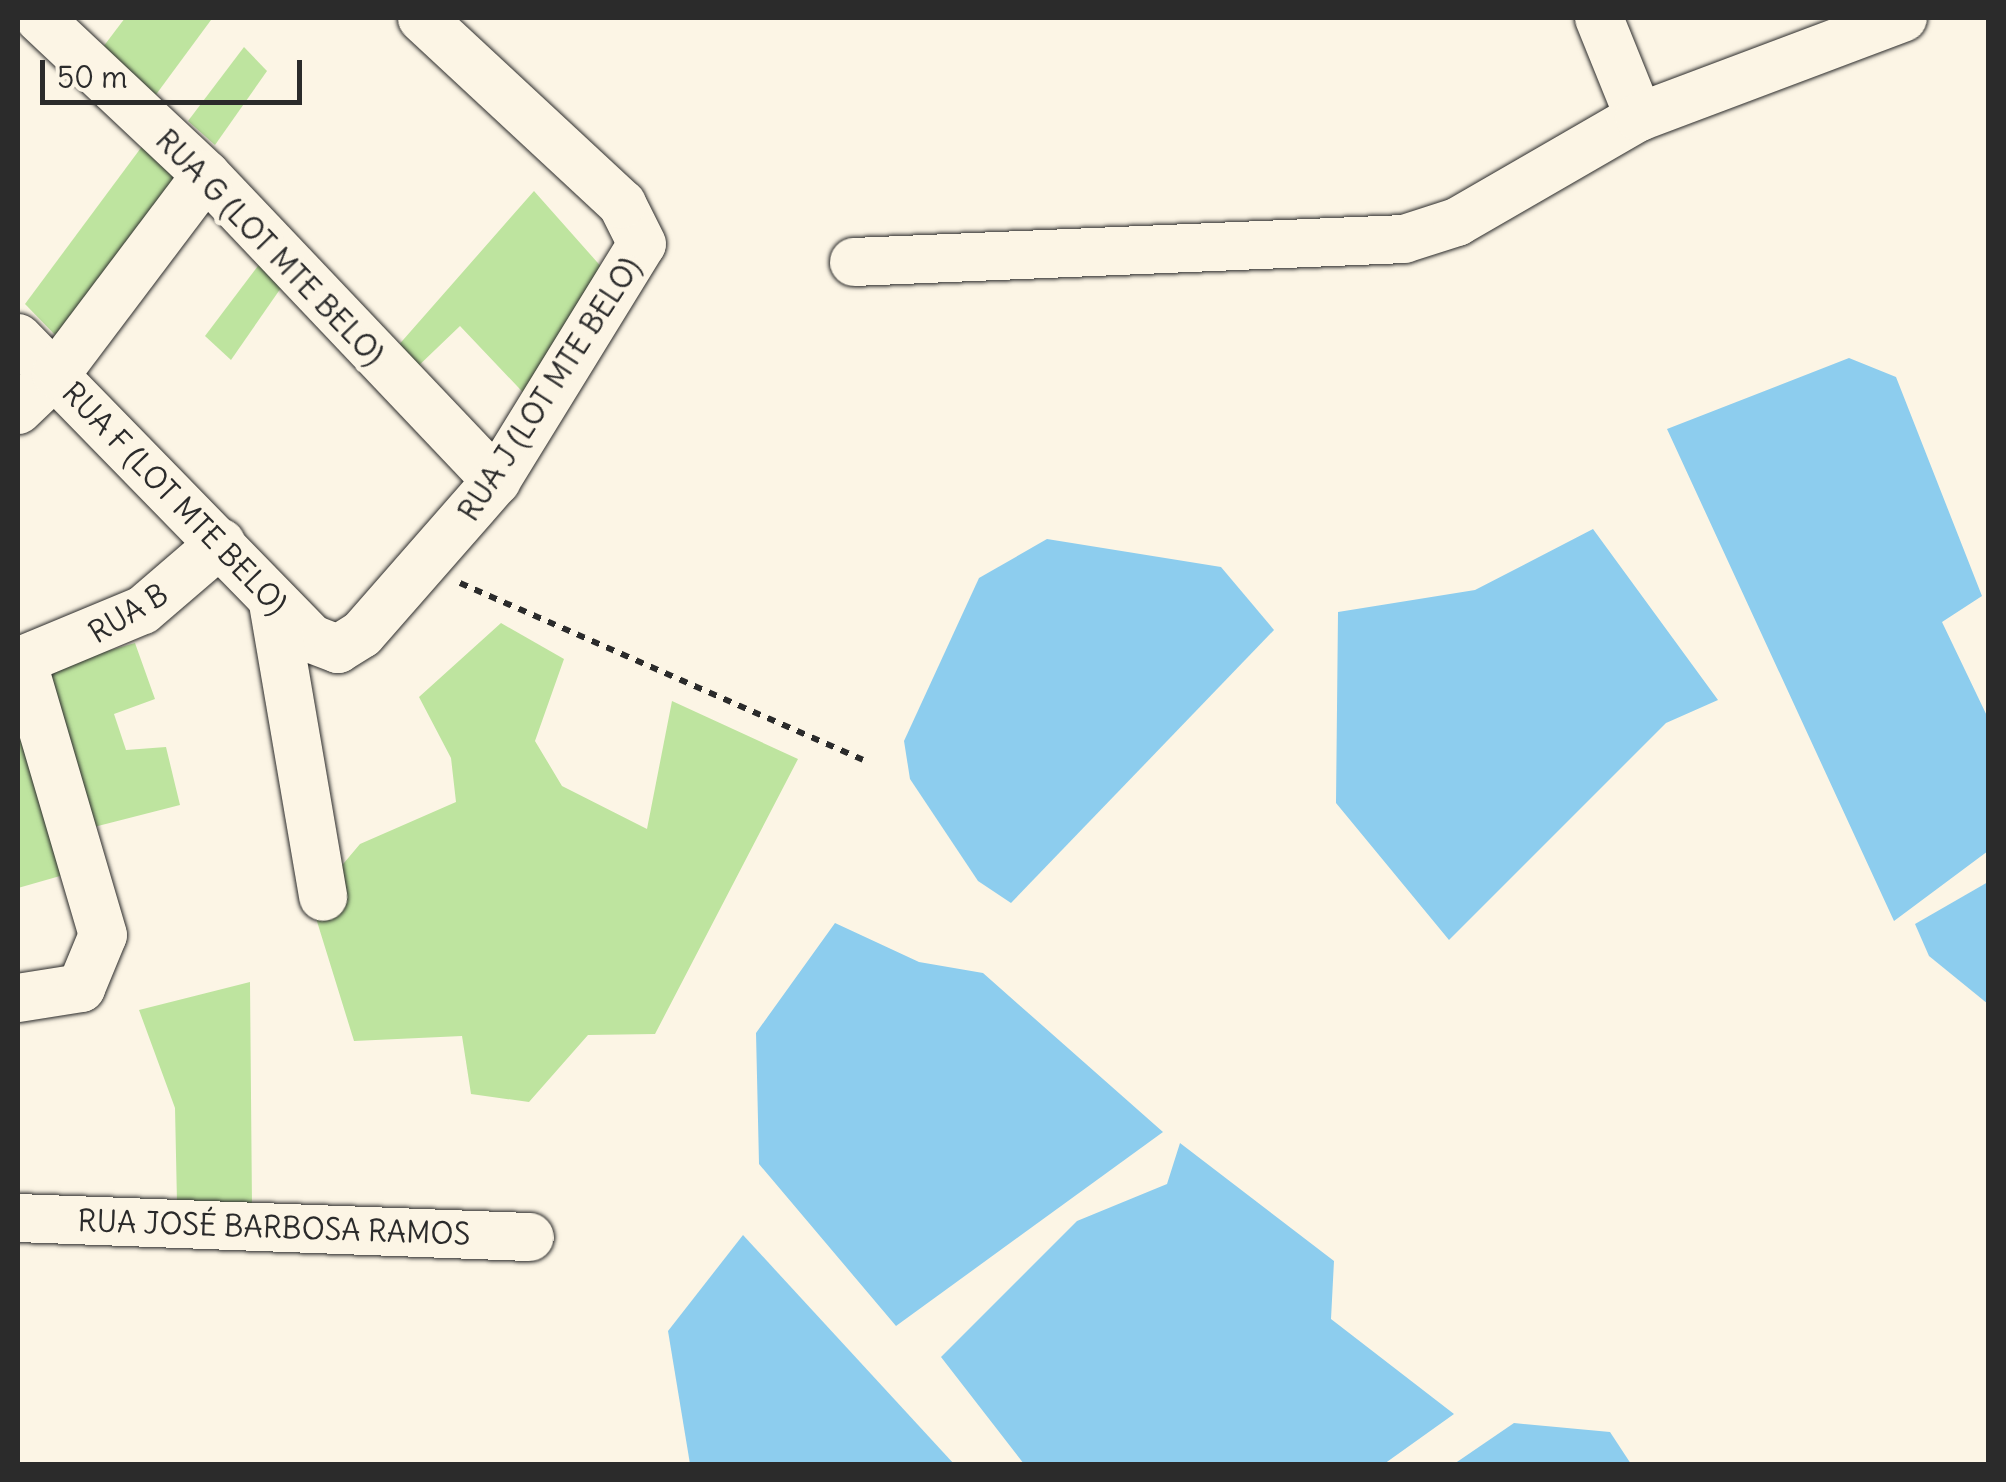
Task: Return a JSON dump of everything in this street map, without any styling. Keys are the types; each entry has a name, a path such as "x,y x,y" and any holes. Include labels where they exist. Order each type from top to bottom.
{"street":[{"name":"RUA G (LOT MTE BELO)","path":"38,18 206,176 496,482"},
{"name":"RUA J (LOT MTE BELO)","path":"338,649 426,568 496,482 636,258 640,230 622,204 422,18"},
{"path":"1599,18 1640,117"},
{"path":"854,262 1404,239 1457,222 1640,117 1903,18"},
{"path":"18,410 56,374 206,176"},
{"name":"RUA F (LOT MTE BELO)","path":"18,338 221,543 273,603 338,649"},
{"name":"RUA B","path":"20,662 143,610 221,543"},
{"path":"273,603 323,898"},
{"path":"18,998 81,988 103,935 20,662"},
{"name":"RUA JOSÉ BARBOSA RAMOS","path":"18,1218 530,1237"}],"path":[{"path":"426,568 863,760"}],"green space":[{"path":"125,18 211,20 152,100 103,47"},
{"path":"244,47 267,71 215,145 188,121"},
{"path":"146,141 179,178 59,339 25,304"},
{"path":"534,191 605,271 535,405 460,326 412,372 389,356"},
{"path":"261,262 283,285 231,360 205,336"},
{"path":"501,623 564,659 535,741 562,786 647,829 672,701 798,759 655,1034 588,1035 529,1102 471,1094 462,1036 354,1041 311,902 360,844 456,802 451,758 419,697"},
{"path":"135,643 155,699 114,714 126,750 166,747 180,805 94,827 38,671"},
{"path":"18,696 74,872 18,888"},
{"path":"250,982 252,1206 177,1203 175,1108 139,1010"}],"water":[{"path":"1849,358 1896,377 1982,596 1942,622 1988,718 1988,851 1894,921 1667,429"},
{"path":"1593,529 1718,700 1666,723 1449,940 1336,803 1338,612 1475,590"},
{"path":"1047,539 1221,567 1274,630 1011,903 978,881 910,779 904,741 979,578"},
{"path":"1988,882 1988,1004 1929,956 1915,924"},
{"path":"835,923 919,962 983,973 1163,1132 896,1326 759,1164 756,1033"},
{"path":"1180,1143 1334,1261 1331,1319 1454,1414 1384,1464 1024,1464 941,1357 1077,1221 1167,1184"},
{"path":"743,1235 954,1464 690,1464 668,1331"},
{"path":"1514,1423 1610,1432 1631,1464 1454,1464"}]}
